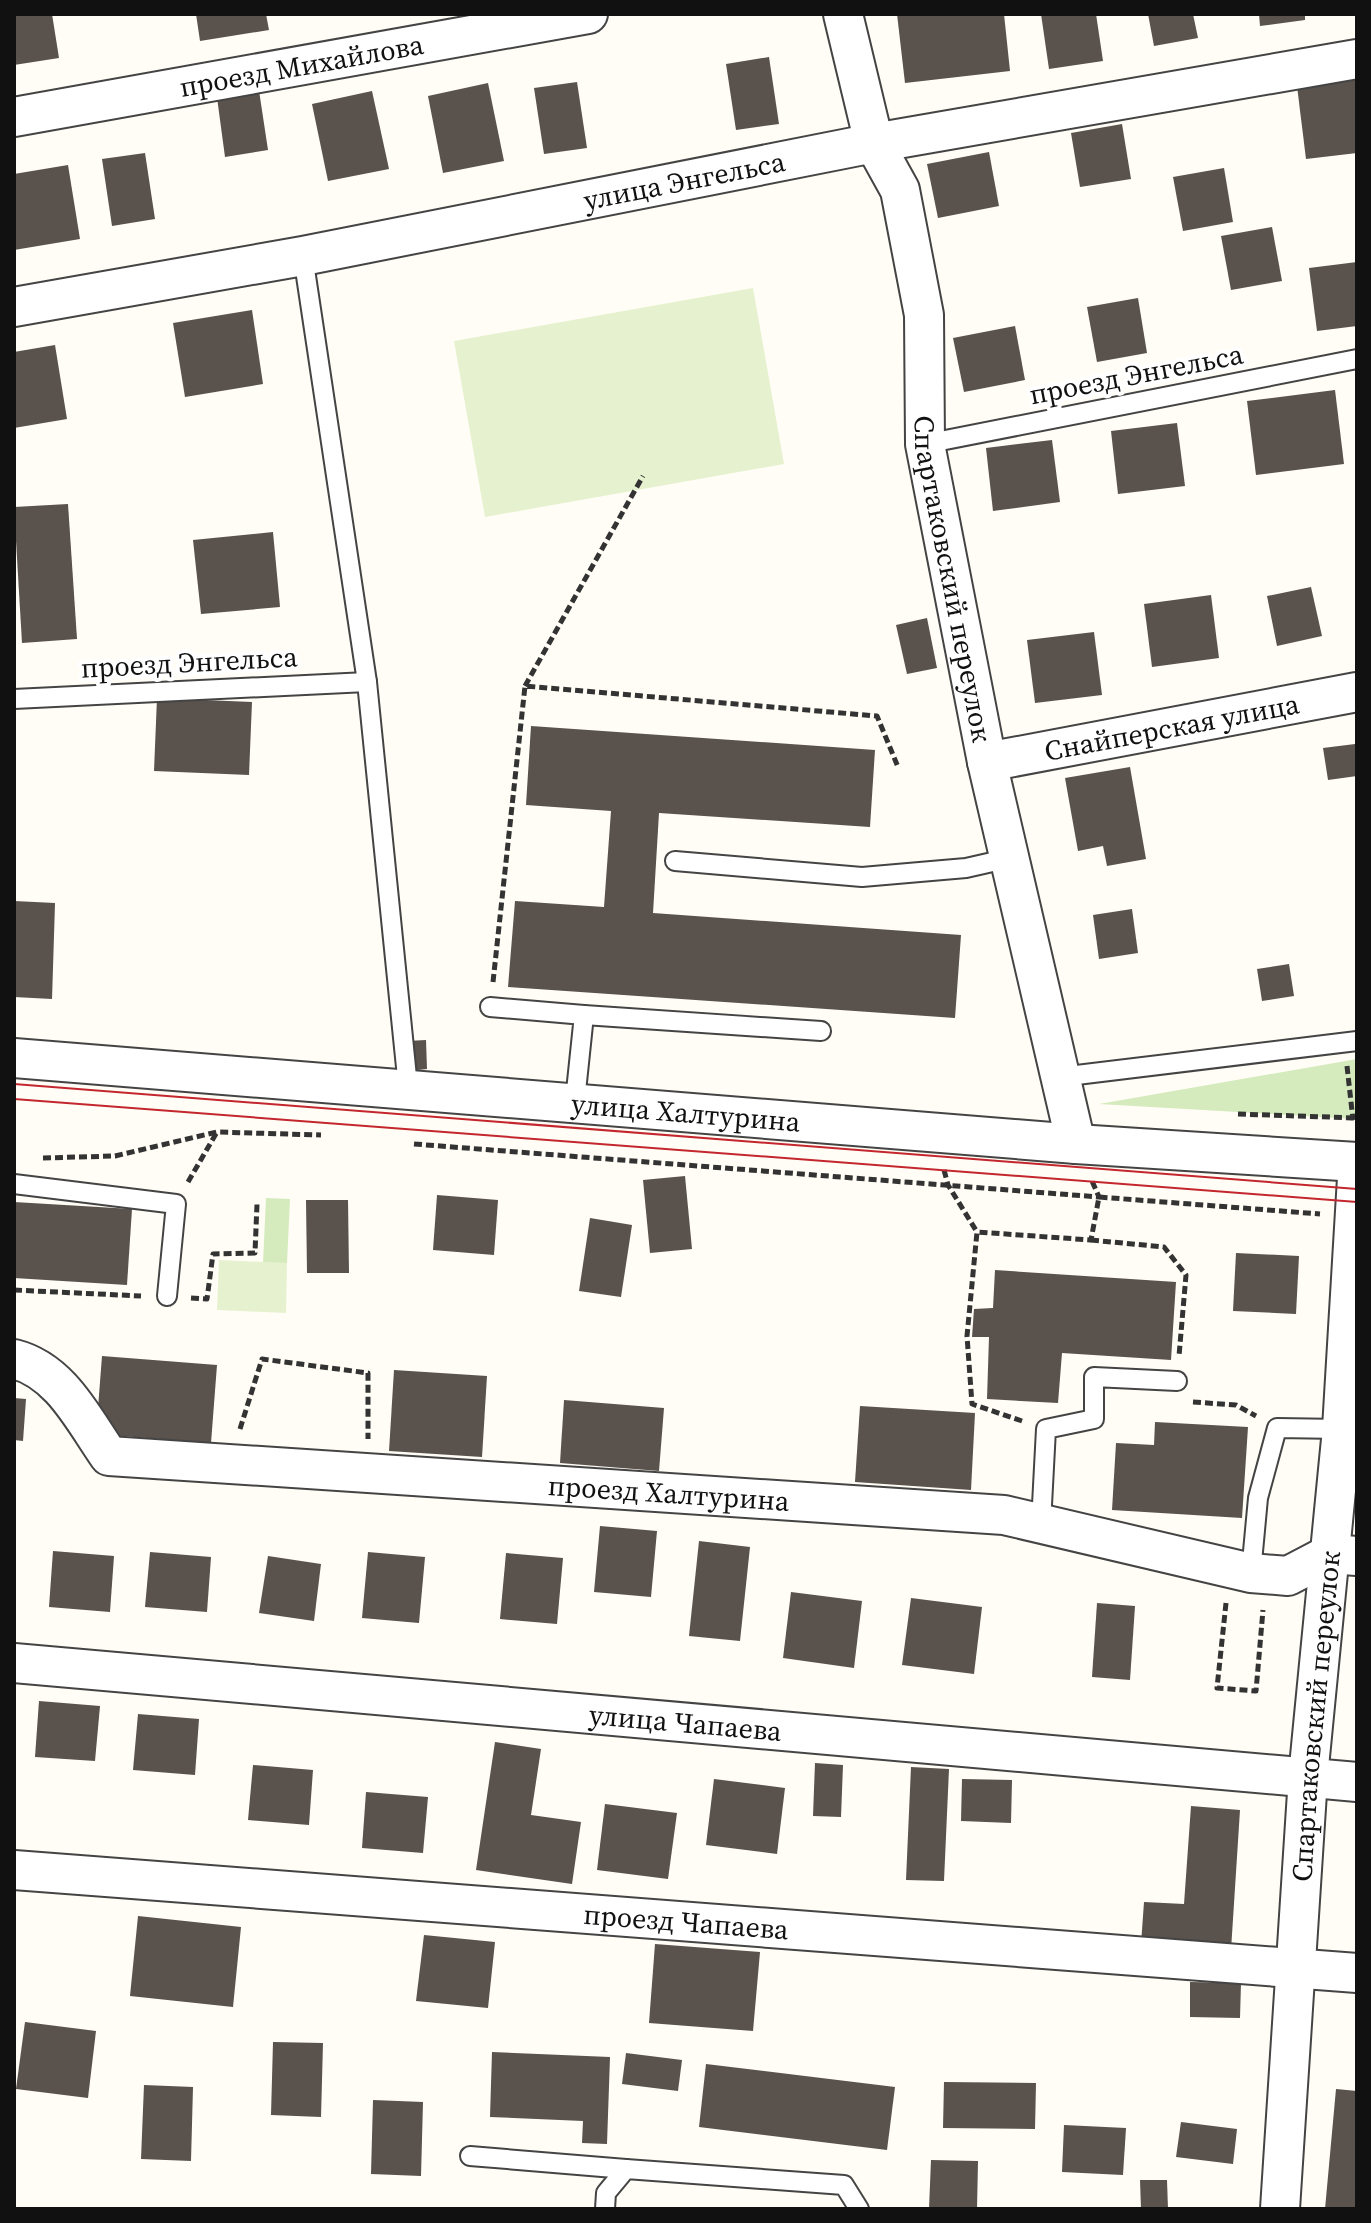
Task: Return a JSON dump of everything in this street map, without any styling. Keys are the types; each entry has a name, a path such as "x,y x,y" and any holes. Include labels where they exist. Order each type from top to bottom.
{"street":[{"name":"проезд Михайлова","path":"14,117 588,14"},
{"name":"Спартаковский переулок","path":"843,14 874,143 900,190 924,315 925,444 987,762 1076,1144"},
{"name":"улица Энгельса","path":"14,307 303,256 874,143 1357,59"},
{"name":"Снайперская улица","path":"987,762 1357,692"},
{"name":"улица Халтурина","path":"14,1058 408,1087 1076,1144 1356,1146"},
{"name":"Спартаковский переулок","path":"1280,2209 1308,1777 1344,1555 1342,1429 1357,1178"},
{"name":"проезд Халтурина","path":"14,1359 35,1364 66,1392 109,1456 1004,1515 1239,1582 1288,1576 1344,1555"},
{"name":"улица Чапаева","path":"14,1663 1357,1782"},
{"name":"проезд Чапаева","path":"14,1870 1357,1973"}],"lane":[{"path":"303,256 367,682 408,1087"},
{"name":"проезд Энгельса","path":"925,444 1357,359"},
{"name":"проезд Энгельса","path":"14,699 367,682"},
{"path":"675,861 862,877 966,868 1010,858"},
{"path":"490,1007 821,1031"},
{"path":"575,1101 584,1015"},
{"path":"1060,1077 1351,1042"},
{"path":"14,1184 176,1204 167,1296"},
{"path":"1041,1524 1046,1429 1094,1419 1094,1377 1177,1381"},
{"path":"1239,1582 1277,1428 1342,1429"},
{"path":"470,2156 844,2185 859,2209"},
{"path":"605,2209 606,2193 626,2169"}],"path":[{"path":"490,1007 525,686 643,476"},
{"path":"525,686 877,716 898,767"},
{"path":"1351,1042 1356,1146"},
{"path":"931,1131 948,1185 977,1232 967,1336 972,1404 1046,1429"},
{"path":"176,1204 217,1132"},
{"path":"28,1158 115,1156 217,1132 321,1135"},
{"path":"414,1144 1354,1217"},
{"path":"1091,1240 1099,1197"},
{"path":"977,1232 1164,1247 1186,1275 1177,1381"},
{"path":"230,1464 262,1359 368,1373 367,1473"},
{"path":"1255,1432 1256,1416"},
{"path":"1239,1582 1265,1594 1256,1691 1217,1688 1239,1582"}],"green space":[{"path":"753,288 784,464 485,517 454,341"},
{"path":"1357,1059 1357,1119 1099,1104"},
{"path":"266,1198 290,1199 287,1263 263,1263"},
{"path":"219,1260 287,1263 286,1313 217,1310"}],"building":[{"path":"52,14 59,58 14,65 14,16"},
{"path":"196,14 266,14 269,30 200,41"},
{"path":"897,14 1004,14 1010,71 905,83"},
{"path":"1041,14 1096,14 1103,61 1049,69"},
{"path":"1148,14 1193,14 1198,38 1154,46"},
{"path":"1259,14 1305,14 1305,20 1260,26"},
{"path":"769,57 779,124 736,130 726,64"},
{"path":"1357,78 1357,153 1306,159 1297,86"},
{"path":"577,82 587,148 544,154 534,88"},
{"path":"488,83 504,161 443,173 428,96"},
{"path":"258,84 268,150 225,157 216,90"},
{"path":"372,91 389,169 328,181 312,104"},
{"path":"1122,124 1131,179 1080,187 1071,133"},
{"path":"989,152 999,206 938,218 927,164"},
{"path":"145,153 155,219 112,226 102,159"},
{"path":"68,165 80,239 14,250 14,174"},
{"path":"1224,168 1233,222 1183,231 1173,177"},
{"path":"1272,227 1282,281 1231,290 1221,236"},
{"path":"1357,262 1357,326 1317,331 1309,268"},
{"path":"1138,298 1147,353 1097,362 1087,307"},
{"path":"252,310 263,384 185,397 173,323"},
{"path":"1015,326 1025,380 964,392 953,338"},
{"path":"55,345 67,419 14,428 14,352"},
{"path":"1335,390 1344,464 1256,475 1247,401"},
{"path":"1177,423 1185,486 1118,494 1111,431"},
{"path":"1052,440 1060,502 993,511 986,448"},
{"path":"68,504 77,639 22,643 14,507"},
{"path":"273,532 280,607 201,614 193,540"},
{"path":"1311,587 1322,636 1277,646 1267,596"},
{"path":"1211,595 1219,658 1152,667 1144,604"},
{"path":"927,618 937,668 907,674 896,625"},
{"path":"1094,632 1102,695 1035,703 1027,640"},
{"path":"157,698 252,702 249,775 154,771"},
{"path":"531,726 875,750 870,827 659,813 653,913 961,935 955,1018 508,987 515,901 604,907 611,811 526,805"},
{"path":"1355,744 1357,776 1328,780 1323,748"},
{"path":"1130,767 1146,859 1107,866 1103,846 1078,851 1065,778"},
{"path":"14,901 55,903 52,999 14,997"},
{"path":"1132,909 1138,953 1099,959 1093,915"},
{"path":"1289,964 1294,996 1262,1001 1257,969"},
{"path":"426,1040 427,1069 408,1071 407,1041"},
{"path":"685,1176 692,1249 650,1253 643,1180"},
{"path":"437,1195 498,1200 494,1255 433,1250"},
{"path":"306,1200 348,1200 349,1273 307,1273"},
{"path":"14,1202 132,1209 127,1285 14,1278"},
{"path":"590,1218 632,1225 621,1297 579,1291"},
{"path":"1236,1253 1299,1256 1296,1314 1233,1311"},
{"path":"995,1270 1176,1282 1171,1360 1062,1353 1058,1403 987,1399 989,1337 972,1337 974,1309 993,1308"},
{"path":"102,1356 217,1365 211,1443 96,1434"},
{"path":"394,1370 487,1376 482,1457 389,1451"},
{"path":"14,1398 26,1399 23,1441 14,1440"},
{"path":"564,1400 664,1408 659,1471 560,1463"},
{"path":"860,1406 975,1413 971,1490 855,1482"},
{"path":"1155,1422 1248,1427 1242,1518 1112,1510 1116,1443 1154,1445"},
{"path":"600,1526 657,1531 651,1597 594,1592"},
{"path":"699,1541 750,1547 740,1641 689,1636"},
{"path":"53,1551 114,1556 110,1612 49,1607"},
{"path":"150,1552 211,1557 207,1612 145,1607"},
{"path":"368,1552 425,1557 419,1623 362,1618"},
{"path":"506,1553 563,1558 557,1624 500,1619"},
{"path":"268,1556 321,1564 314,1621 259,1613"},
{"path":"791,1592 862,1601 854,1668 783,1658"},
{"path":"911,1598 982,1607 974,1674 902,1665"},
{"path":"1097,1603 1135,1606 1130,1680 1092,1677"},
{"path":"39,1701 100,1706 95,1761 35,1757"},
{"path":"138,1714 199,1719 195,1775 133,1770"},
{"path":"495,1742 541,1749 531,1815 581,1822 572,1884 476,1870"},
{"path":"815,1763 843,1765 841,1817 813,1816"},
{"path":"253,1765 313,1770 309,1825 248,1820"},
{"path":"911,1767 949,1769 944,1881 906,1880"},
{"path":"714,1779 785,1788 777,1854 706,1845"},
{"path":"962,1779 1012,1780 1011,1823 961,1821"},
{"path":"366,1792 428,1797 423,1853 362,1848"},
{"path":"605,1804 677,1813 668,1879 597,1870"},
{"path":"1191,1806 1240,1810 1231,1950 1141,1944 1144,1902 1184,1904"},
{"path":"138,1916 241,1927 233,2007 130,1996"},
{"path":"424,1935 495,1942 488,2008 416,2001"},
{"path":"655,1944 760,1952 753,2031 649,2023"},
{"path":"1190,1982 1241,1983 1240,2018 1190,2017"},
{"path":"25,2022 96,2031 88,2098 16,2089"},
{"path":"273,2042 323,2043 321,2117 271,2115"},
{"path":"492,2052 610,2057 607,2144 582,2143 583,2121 490,2117"},
{"path":"626,2053 682,2060 678,2091 622,2084"},
{"path":"706,2064 895,2087 887,2150 699,2127"},
{"path":"944,2082 1036,2083 1035,2129 943,2128"},
{"path":"144,2085 193,2087 191,2161 141,2159"},
{"path":"1336,2089 1357,2091 1357,2209 1325,2209"},
{"path":"373,2100 423,2102 421,2176 371,2174"},
{"path":"1181,2122 1237,2129 1233,2164 1176,2157"},
{"path":"1064,2125 1126,2128 1123,2175 1062,2172"},
{"path":"931,2160 978,2161 977,2209 929,2209"},
{"path":"1140,2180 1167,2180 1168,2209 1141,2209"}],"tram line":[{"path":"14,1084 1357,1189"},
{"path":"14,1099 1357,1202"}]}
